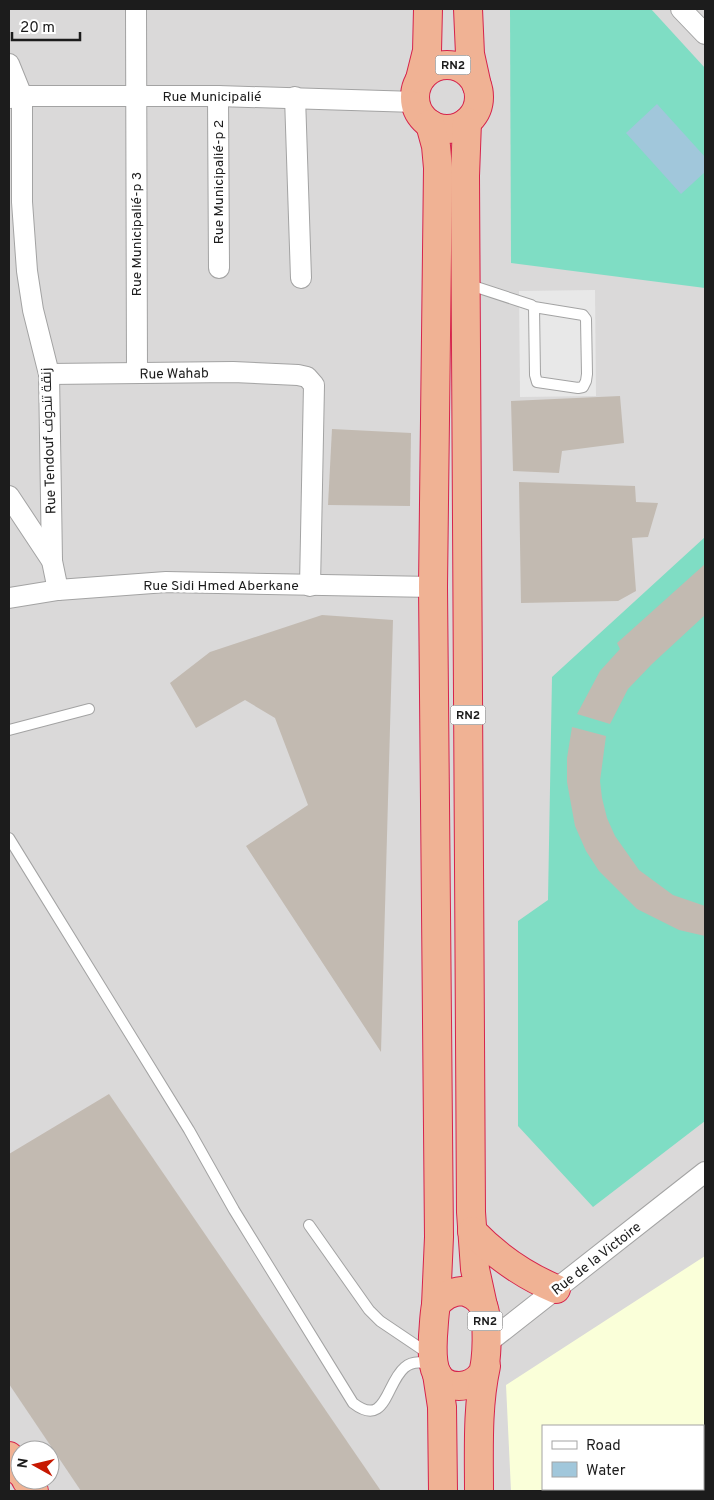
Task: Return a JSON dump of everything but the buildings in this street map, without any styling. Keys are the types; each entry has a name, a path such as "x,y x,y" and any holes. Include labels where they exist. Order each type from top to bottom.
{"highway":[{"name":"RN2","path":"428,9 428,36 422,102 436,146 438,168 433,587 439,1236 434,1365 442,1407 443,1491"},
{"name":"RN2","path":"468,9 470,54 479,99 476,112 467,122 465,176 472,1231 475,1269 485,1314 486,1355 479,1420 479,1491"},
{"name":"RN2","path":"422,102 425,74 437,66 451,65 464,69 470,74 477,86"},
{"path":"422,102 442,129 448,129 467,122"},
{"path":"472,1231 486,1246 507,1263 537,1281 556,1289"},
{"name":"RN2","path":"436,1305 447,1294 462,1291 471,1294 483,1306"},
{"path":"434,1365 442,1380 459,1386 476,1380 482,1374 486,1355"}],"street":[{"name":"Rue Municipalié-p 3","path":"136,9 137,373"},
{"path":"681,9 705,34"},
{"path":"9,64 15,97"},
{"name":"Rue Municipalié","path":"15,97 218,96 422,102"},
{"name":"Rue Municipalié-p 2","path":"218,96 219,268"},
{"name":"Rue Tendouf زنقة تندوف","path":"15,97 15,205 34,310 49,374 52,562"},
{"path":"296,97 301,278"},
{"name":"Rue Wahab","path":"49,374 233,372 307,377 314,385 310,586"},
{"path":"9,496 52,562 58,590"},
{"name":"Rue Sidi Hmed Aberkane","path":"9,598 58,590 166,582 433,587"},
{"name":"Rue de la Victoire","path":"486,1355 556,1289 705,1172"}],"lane":[{"path":"466,283 534,307 580,314 586,319 587,374 583,387 578,388 537,382 535,375 534,307"},
{"path":"9,730 89,709"},
{"path":"9,838 189,1130 234,1210 353,1403 366,1410 373,1410 385,1401 400,1371 407,1365 416,1362 434,1365"},
{"path":"309,1225 369,1310 434,1365"}],"shaded area":[{"path":"9,9 705,9 705,1491 9,1491"},
{"path":"595,290 596,396 520,397 519,291"},
{"path":"705,1256 705,1491 511,1491 506,1385"}],"green space":[{"path":"510,9 651,9 705,68 705,288 511,263"},
{"path":"705,537 705,1121 593,1207 518,1126 518,921 548,900 552,677"}],"water":[{"path":"657,104 705,157 705,172 681,194 626,133"}]}
